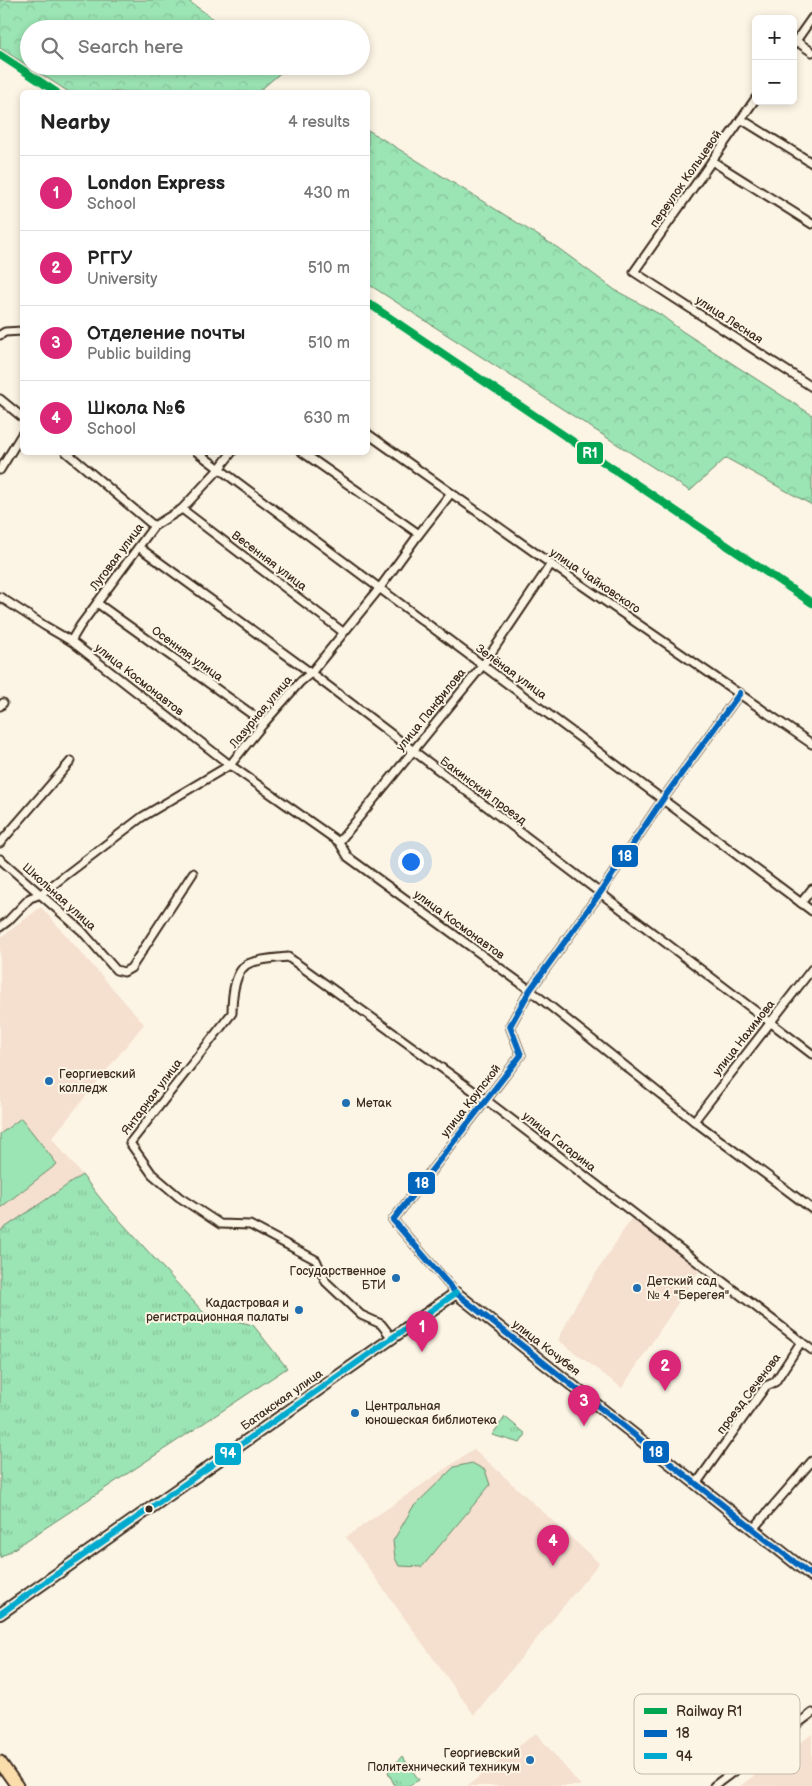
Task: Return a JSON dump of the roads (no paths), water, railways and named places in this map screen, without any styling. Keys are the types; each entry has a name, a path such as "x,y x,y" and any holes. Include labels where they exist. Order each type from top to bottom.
{"main road":[{"name":"Батакская улица","path":"0,1614 456,1293"},
{"name":"улица Кочубея","path":"456,1293 812,1576"},
{"path":"0,1762 17,1786"}],"street":[{"path":"797,39 812,18"},
{"path":"797,44 812,52"},
{"name":"переулок Кольцевой","path":"634,272 752,104"},
{"path":"741,119 812,164"},
{"path":"712,161 812,224"},
{"name":"улица Лесная","path":"634,272 812,388"},
{"path":"0,335 5,332 20,331"},
{"path":"0,399 20,415"},
{"name":"улица Чайковского","path":"370,435 812,744"},
{"path":"0,470 20,437"},
{"path":"70,455 154,526"},
{"name":"Зелёная улица","path":"201,455 812,911"},
{"name":"Луговая улица","path":"71,641 97,603 140,548 154,526 182,509 230,455"},
{"path":"306,455 419,534"},
{"name":"Лазурная улица","path":"0,927 30,898 41,894 142,817 230,766 300,682 311,674 379,589 451,493"},
{"name":"Весенняя улица","path":"182,509 343,632"},
{"name":"Бакинский проезд","path":"140,548 311,674 771,1021 812,1054"},
{"name":"улица Панфилова","path":"338,842 483,665 552,564"},
{"name":"улица Космонавтов","path":"0,597 71,641 230,766 338,842 348,857 530,990 694,1121 812,1209"},
{"name":"Осенняя улица","path":"97,603 264,723"},
{"name":"улица Крупской","path":"393,1220 521,1056 510,1026 530,990 740,693"},
{"path":"0,843 71,761"},
{"name":"Школьная улица","path":"0,859 81,930 116,970 124,972 131,968 193,873"},
{"path":"801,903 812,889"},
{"name":"улица Гагарина","path":"288,957 486,1100 812,1350"},
{"name":"Янтарная улица","path":"288,957 267,959 246,965 232,995 232,1013 130,1144 152,1174 179,1198 220,1224 250,1225 316,1260 326,1282 361,1315 381,1324 392,1338"},
{"name":"улица Нахимова","path":"694,1121 812,969"},
{"name":"улица Кочубея","path":"393,1220 456,1293"},
{"name":"проезд Сеченова","path":"696,1484 766,1386 775,1382 801,1342"},
{"path":"753,1529 812,1461"},
{"path":"800,1722 812,1713"},
{"path":"714,1786 730,1774"}],"rail line":[{"name":"R1","path":"0,55 20,68"},
{"name":"R1","path":"30,75 53,90"},
{"name":"R1","path":"370,304 812,603"}],"place":[{"name":"Георгиевский колледж","path":"49,1081"},
{"name":"Метак","path":"346,1103"},
{"name":"Государственное БТИ","path":"396,1278"},
{"name":"Детский сад № 4 \"Берегея\"","path":"637,1288"},
{"name":"Кадастровая и регистрационная палаты","path":"299,1310"},
{"name":"London Express","path":"422,1352"},
{"name":"РГГУ","path":"665,1391"},
{"name":"Центральная юношеская библиотека","path":"355,1413"},
{"name":"Отделение почты","path":"584,1426"},
{"name":"Школа №6","path":"553,1566"},
{"name":"Георгиевский Политехнический техникум","path":"530,1760"}]}
